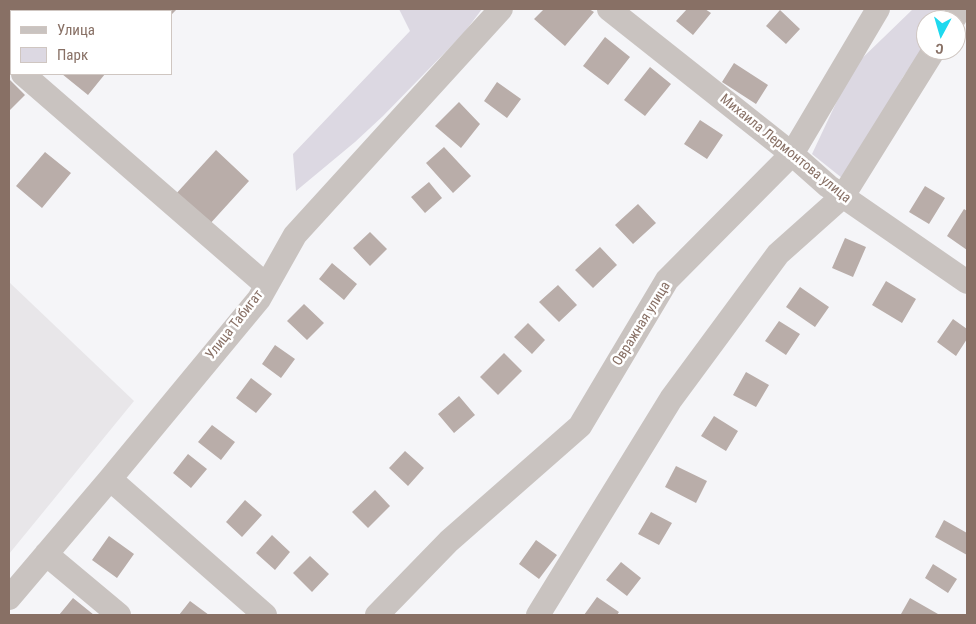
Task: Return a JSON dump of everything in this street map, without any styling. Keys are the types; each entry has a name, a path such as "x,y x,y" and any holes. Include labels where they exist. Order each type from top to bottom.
{"street":[{"name":"Улица Табигат","path":"9,598 259,300 295,235 501,9"},
{"name":"Михаила Лермонтова улица","path":"609,9 792,154 828,186 967,282"},
{"name":"Овражная улица","path":"377,615 449,541 580,426 667,280 792,154 878,9"},
{"path":"538,615 670,399 778,254 843,196 928,60"},
{"path":"24,75 266,285"},
{"path":"110,479 265,615"},
{"path":"46,554 119,615"}],"shaded area":[{"path":"9,282 134,401 9,554"}],"green space":[{"path":"399,9 482,9 464,33 383,116 296,191 293,154 410,31"},
{"path":"913,9 952,9 916,10 916,59 842,178 812,154 853,67"}],"building":[{"path":"9,9 58,9 10,10 10,28"},
{"path":"117,9 177,9 172,14 172,10"},
{"path":"544,9 589,9 594,12 565,46 534,19"},
{"path":"687,9 705,9 711,13 693,35 676,21"},
{"path":"780,10 800,29 786,44 766,26"},
{"path":"605,37 630,57 608,85 583,66"},
{"path":"734,63 768,85 756,104 722,82"},
{"path":"650,67 671,84 645,116 624,100"},
{"path":"63,75 104,75 88,95"},
{"path":"9,79 25,95 9,111"},
{"path":"497,82 521,99 507,118 484,101"},
{"path":"459,102 480,124 461,148 435,126"},
{"path":"700,120 723,135 707,159 684,144"},
{"path":"444,147 471,176 453,193 426,163"},
{"path":"216,150 249,181 208,226 174,196"},
{"path":"45,152 71,173 42,208 16,186"},
{"path":"429,182 442,198 425,213 411,197"},
{"path":"925,186 945,198 929,224 909,212"},
{"path":"638,204 656,223 633,244 615,225"},
{"path":"964,209 967,211 967,250 947,236"},
{"path":"370,232 387,249 370,266 353,248"},
{"path":"845,238 866,247 853,277 832,268"},
{"path":"600,247 617,265 593,288 575,270"},
{"path":"332,263 357,284 344,300 319,279"},
{"path":"886,281 916,299 902,323 872,305"},
{"path":"558,285 577,305 559,322 539,302"},
{"path":"800,287 829,307 815,327 786,307"},
{"path":"304,304 324,323 307,340 287,321"},
{"path":"953,319 967,329 967,339 956,356 937,342"},
{"path":"779,321 800,334 786,355 765,341"},
{"path":"528,323 545,340 532,354 514,337"},
{"path":"275,345 295,359 281,378 262,364"},
{"path":"504,353 522,371 498,395 480,377"},
{"path":"746,372 769,385 756,407 733,395"},
{"path":"251,378 272,394 256,413 236,398"},
{"path":"459,396 475,415 454,433 438,414"},
{"path":"714,416 738,431 726,451 701,436"},
{"path":"212,425 235,442 221,460 198,442"},
{"path":"405,451 424,468 408,486 389,468"},
{"path":"188,454 207,469 191,488 173,473"},
{"path":"676,466 707,481 696,503 665,487"},
{"path":"375,490 390,506 368,528 352,512"},
{"path":"245,500 262,515 242,537 226,522"},
{"path":"651,512 672,523 659,545 638,534"},
{"path":"944,520 967,533 967,555 935,537"},
{"path":"272,535 290,552 275,570 256,553"},
{"path":"109,536 134,554 117,578 92,560"},
{"path":"536,540 557,555 539,579 519,564"},
{"path":"310,556 329,574 312,592 293,573"},
{"path":"621,562 641,578 627,596 606,580"},
{"path":"933,564 957,579 948,593 925,578"},
{"path":"597,597 619,612 617,615 584,615"},
{"path":"73,598 94,615 59,615"},
{"path":"910,598 938,614 901,614"},
{"path":"190,601 209,615 179,615"}]}
